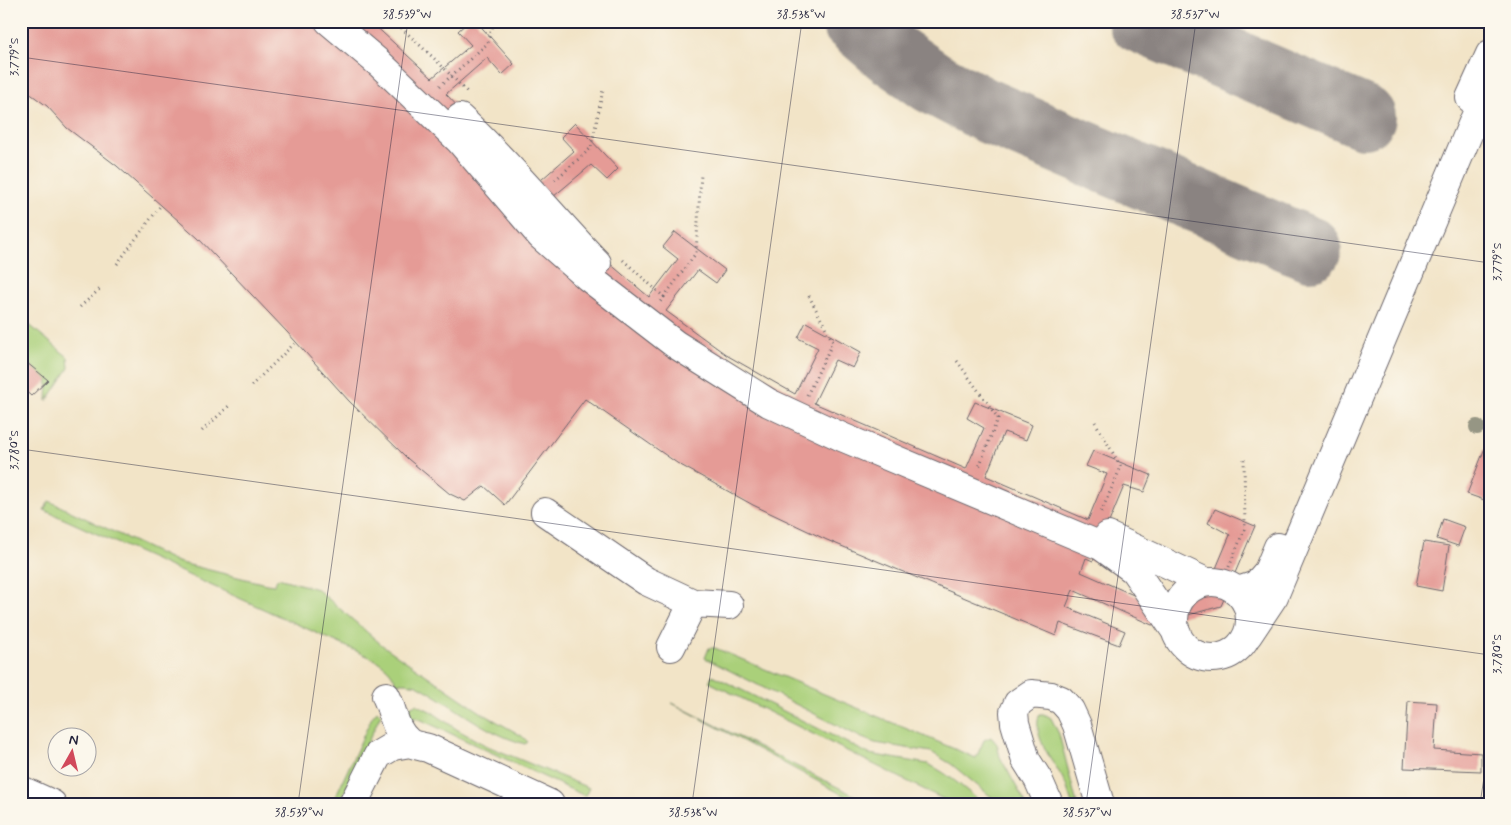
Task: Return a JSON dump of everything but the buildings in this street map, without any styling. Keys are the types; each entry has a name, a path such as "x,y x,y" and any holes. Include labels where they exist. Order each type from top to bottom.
{"main road":[{"path":"329,21 380,64 460,141 541,236 588,277 675,344 769,402 842,437 1101,546 1134,570 1179,644 1182,643 1190,652 1201,657 1223,657 1242,645 1249,646"},
{"path":"353,21 486,142 600,267 691,341 758,378 878,437 1115,540 1206,582"},
{"path":"1238,591 1256,585 1268,571 1399,262 1490,54"},
{"path":"1249,646 1274,596 1490,82"},
{"path":"545,512 646,580 693,602 729,605"},
{"path":"1179,644 1174,622 1175,610 1180,600 1186,591 1194,586 1215,581 1238,591 1246,601 1250,612 1251,624 1249,646"},
{"path":"672,647 693,602"},
{"path":"1049,804 1038,779 1026,760 1015,723 1014,712 1018,703 1031,694 1051,696 1061,700 1070,710 1100,804"},
{"path":"386,696 392,708 397,727 410,743"},
{"path":"353,804 378,755 393,746 410,743 428,748 550,804"},
{"path":"21,790 52,804"}],"path":[{"path":"432,93 488,42 494,21"},
{"path":"590,148 603,90"},
{"path":"664,297 696,253 701,174"},
{"path":"117,264 161,205"},
{"path":"80,307 101,288"},
{"path":"804,401 833,342 808,294"},
{"path":"251,386 296,342"},
{"path":"957,361 998,418 974,478"},
{"path":"202,431 231,404"},
{"path":"1095,422 1121,466"},
{"path":"1244,457 1245,528"},
{"path":"1179,644 1200,665 1212,667 1232,666 1249,646"}],"green space":[{"path":"21,318 68,357 69,368 47,401 48,380 21,359"},
{"path":"49,501 177,562 266,584 274,585 278,578 317,589 382,645 482,713 522,736 528,742 525,744 496,733 417,685 396,683 388,669 374,659 44,510"},
{"path":"709,648 715,648 976,758 984,740 991,737 997,744 1000,757 1026,804 1000,804 951,764 931,752 875,743 862,738 705,658"},
{"path":"712,675 869,754 928,764 950,777 983,804 953,804 709,682"},
{"path":"672,703 871,804 860,804"},
{"path":"416,704 485,745 589,788 585,796 415,717 407,728 406,713 409,708"},
{"path":"377,711 381,714 339,804 332,804 372,717"},
{"path":"1039,715 1046,715 1051,718 1059,734 1077,804 1072,804 1065,784 1041,741 1038,724"}],"taxiway":[{"path":"853,21 889,52 932,82 987,111 1310,249"},
{"path":"1140,21 1364,117"}]}
